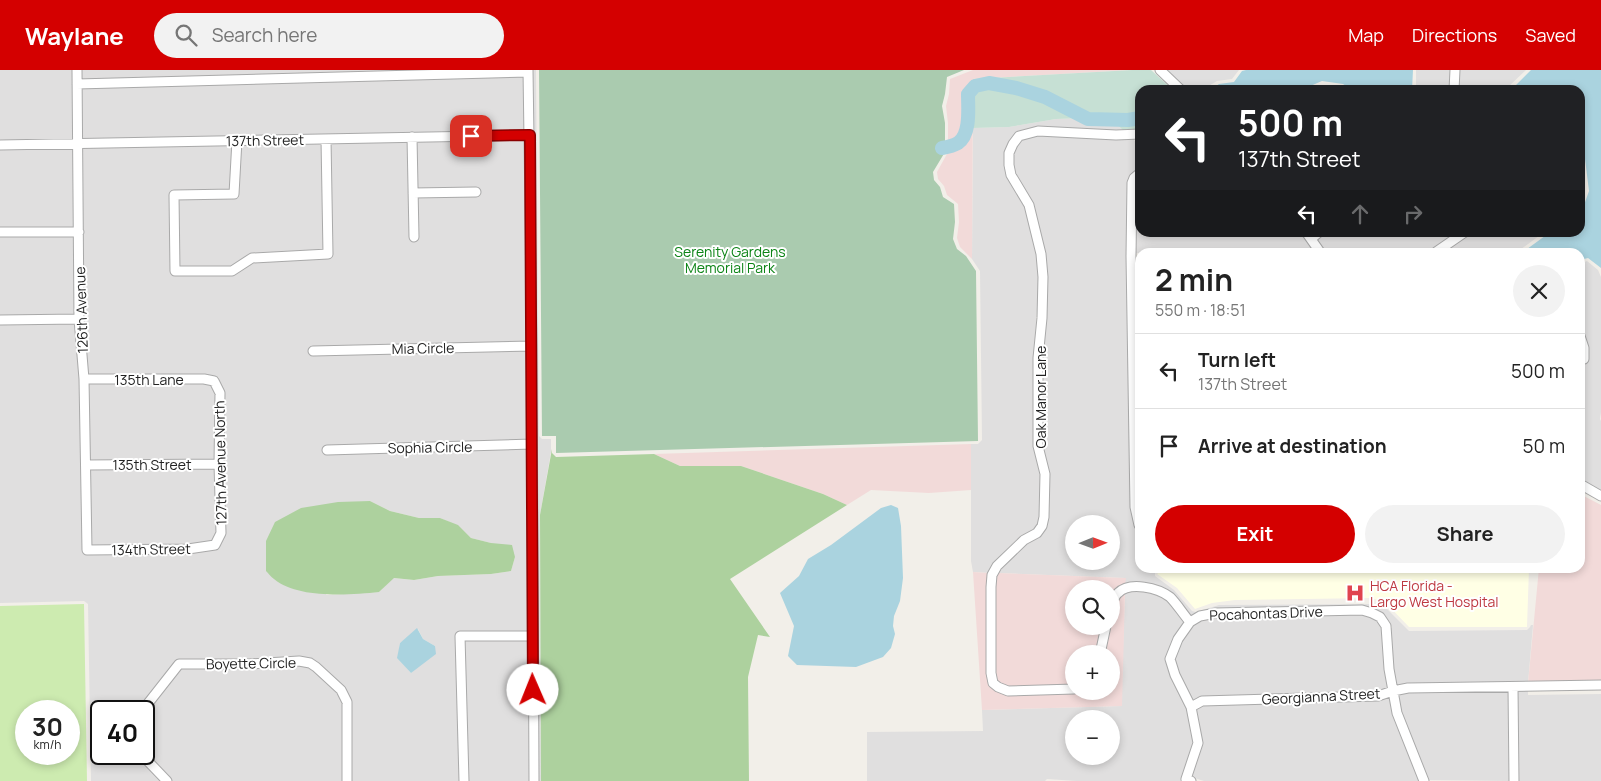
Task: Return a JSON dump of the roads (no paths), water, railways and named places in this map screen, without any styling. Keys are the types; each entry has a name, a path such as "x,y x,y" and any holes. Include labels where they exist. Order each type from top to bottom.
{"street":[{"name":"126th Avenue","path":"77,70 79,319 84,380 87,550"},
{"path":"1160,70 1176,85"},
{"path":"1454,85 1455,70"},
{"path":"78,84 528,71 532,346 534,781"},
{"name":"Oak Manor Lane","path":"1065,689 1008,691 993,683 990,673 992,575 997,566 1011,551 1036,533 1042,526 1044,517 1045,474 1038,446 1038,358 1042,318 1043,277 1041,254 1029,205 1012,175 1009,165 1009,153 1012,144 1019,136 1038,131 1135,134"},
{"name":"137th Street","path":"0,145 530,135"},
{"path":"412,137 414,237"},
{"path":"237,140 234,194 174,195 175,271 232,271 252,258 328,254 326,139"},
{"path":"1135,177 1132,183 1136,248"},
{"path":"413,194 476,192"},
{"path":"0,232 79,232"},
{"path":"1309,237 1317,248"},
{"path":"1442,248 1458,237"},
{"path":"0,320 79,319"},
{"name":"Mia Circle","path":"314,351 532,346"},
{"name":"135th Lane","path":"84,380 204,379 214,381"},
{"name":"127th Avenue North","path":"214,381 220,393 219,464 221,533 215,545"},
{"name":"Sophia Circle","path":"327,450 532,444"},
{"name":"135th Street","path":"86,465 219,464"},
{"path":"1585,487 1601,496"},
{"name":"134th Street","path":"87,550 188,549 215,545"},
{"path":"1120,591 1126,588 1139,587 1160,591 1170,598 1190,622"},
{"name":"Pocahontas Drive","path":"1188,780 1198,743 1191,707 1170,658 1178,639 1190,622 1200,616 1216,613 1362,610 1372,613 1380,617 1386,626 1389,669 1393,691"},
{"path":"464,781 460,636 533,636"},
{"name":"Boyette Circle","path":"151,700 179,664 249,664 300,661 310,663 341,690 346,702 347,781"},
{"name":"Georgianna Street","path":"1191,707 1202,702 1378,696 1408,688 1601,685"},
{"path":"1513,687 1514,781"},
{"path":"1393,691 1397,713 1424,781"},
{"path":"152,765 167,781"}],"water":[{"path":"1413,70 1412,85 1344,85 1322,81 1313,85 1218,85 1234,82 1242,71"},
{"path":"1531,70 1601,70 1601,268 1588,258 1585,259 1585,248 1528,248 1544,237 1585,237 1585,202 1589,191 1585,159 1585,85 1516,85"},
{"path":"891,505 898,508 901,526 903,578 900,601 894,616 893,626 895,634 891,648 883,657 856,667 797,665 788,656 794,626 780,593 799,576 808,559 831,545 881,508"},
{"path":"417,628 423,639 435,646 436,654 411,673 397,658 400,643"}],"waterway":[{"path":"942,148 954,145 962,139 968,120 968,94 975,86 989,83 1016,88 1045,97 1088,119 1135,119"}],"place":[{"name":"HCA Florida - Largo West Hospital","path":"1355,593"}],"park label":[{"name":"Serenity Gardens Memorial Park","path":"730,260"}]}
